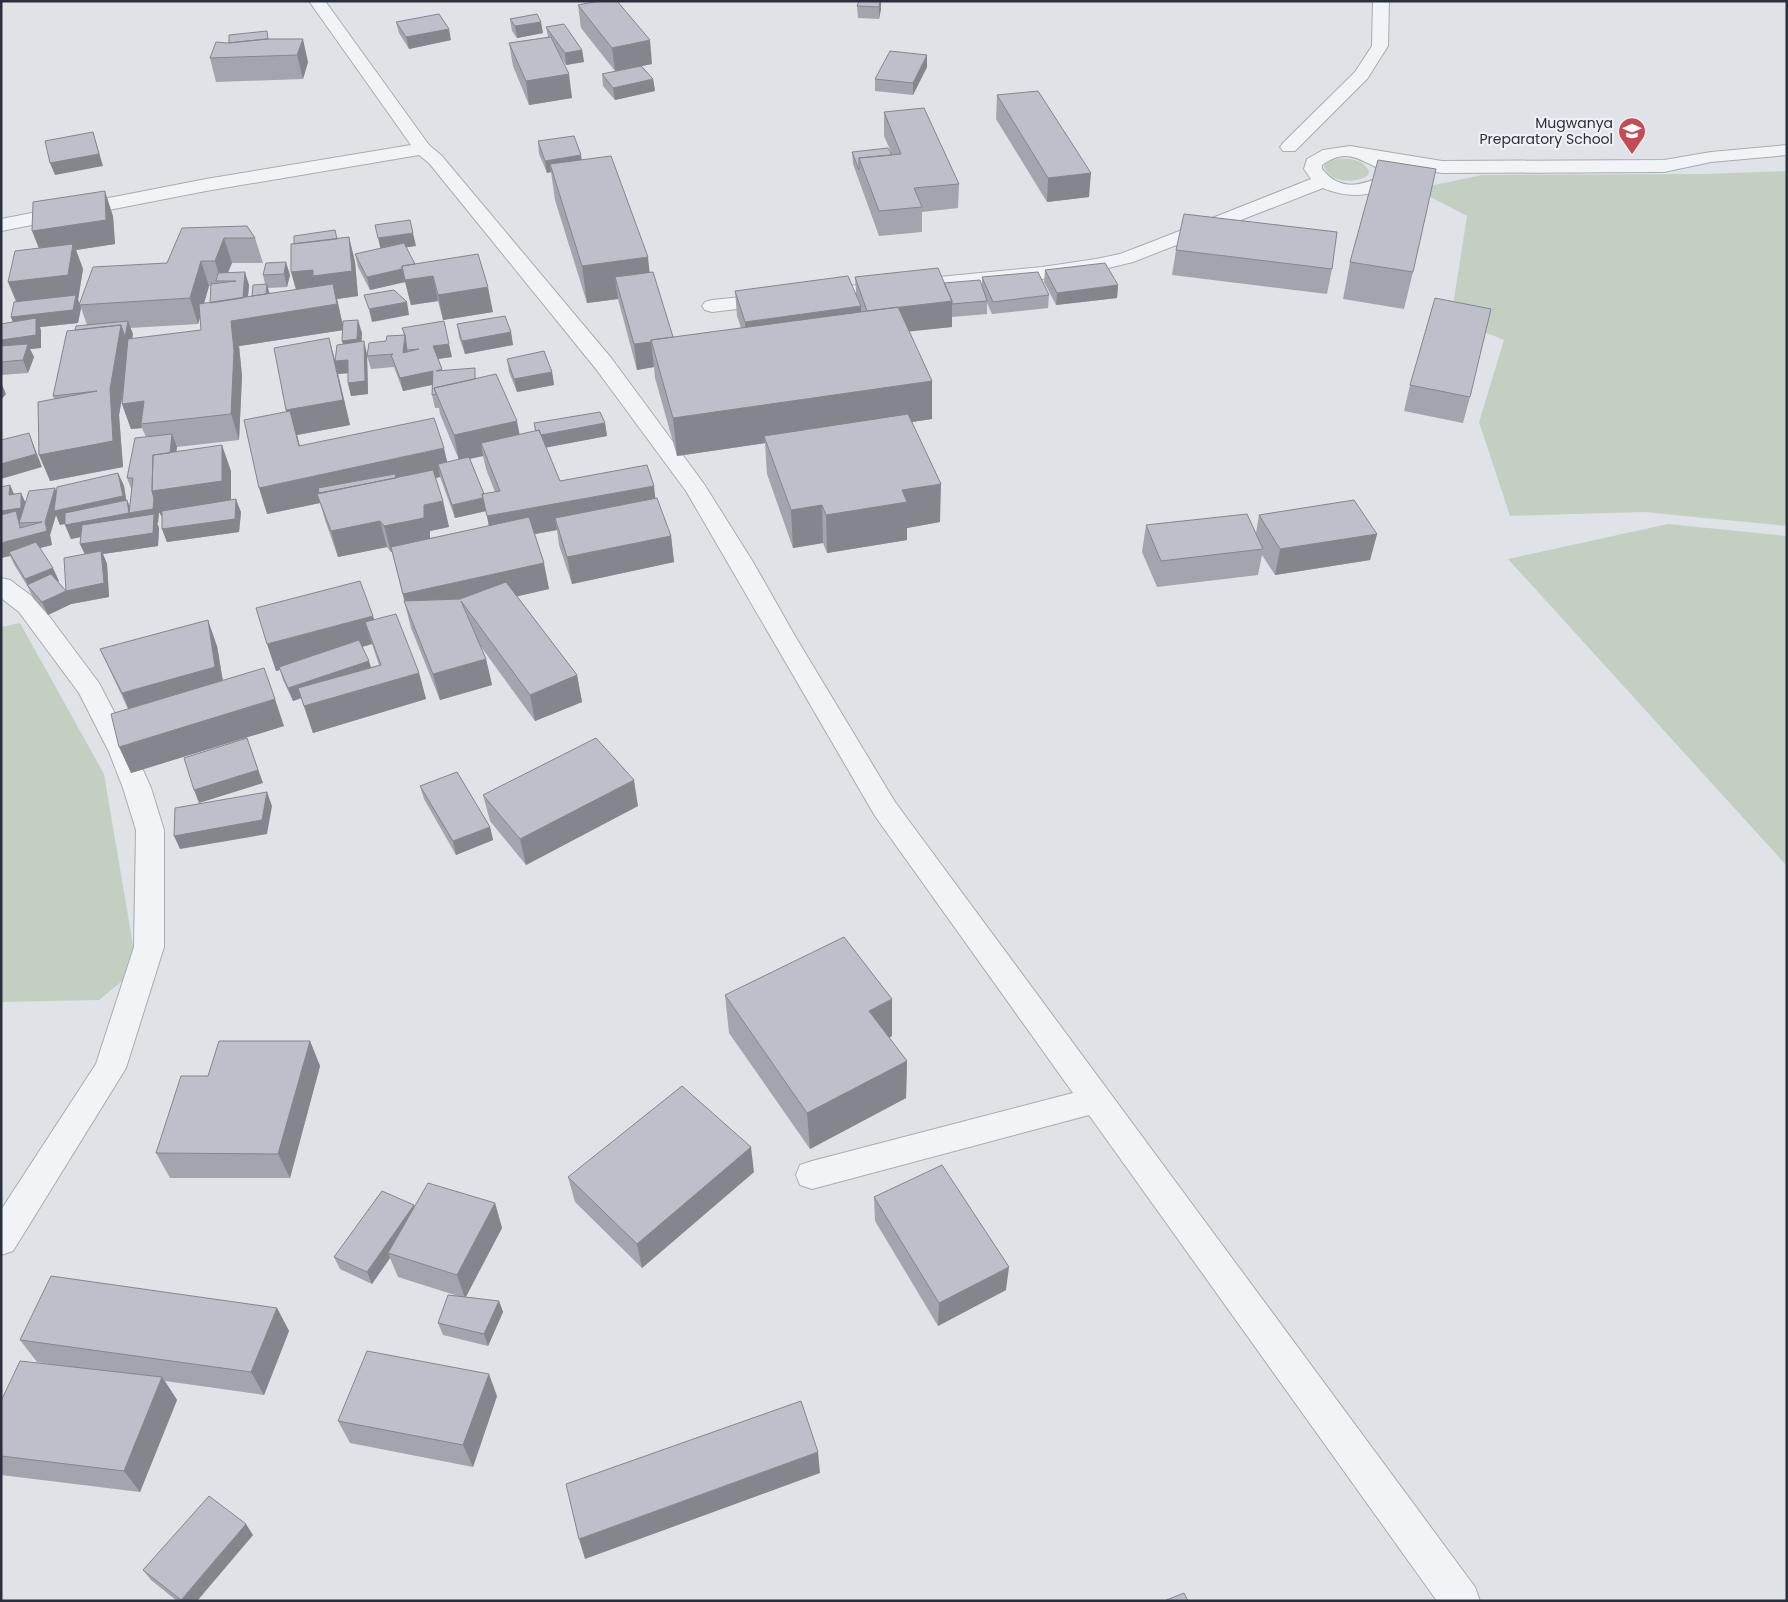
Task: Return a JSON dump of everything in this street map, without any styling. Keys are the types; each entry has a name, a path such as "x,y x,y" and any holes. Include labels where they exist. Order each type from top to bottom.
{"street":[{"path":"317,1 423,149 434,159 604,364 696,489 742,562 782,636 885,809 1461,1601"},
{"path":"1289,146 1361,75 1380,46 1381,1"},
{"path":"1,225 206,185 423,149"},
{"path":"1442,166 1388,180 1372,188 1360,189 1334,186 1324,181 1313,169 1313,163 1319,157 1337,152 1442,166 1509,168 1664,166 1711,157 1787,150"},
{"path":"1371,156 1388,167 1390,174 1388,180"},
{"path":"712,306 1042,273 1096,265 1126,258 1324,181"},
{"path":"1,586 28,606 90,689 122,752 137,788 150,830 149,947 110,1068 1,1240"},
{"path":"812,1174 1096,1100"}],"green space":[{"path":"1337,159 1351,159 1363,164 1369,171 1368,175 1350,181 1331,176 1324,166 1326,163"},
{"path":"1787,171 1787,526 1644,512 1510,516 1479,422 1504,340 1451,318 1467,216 1415,189 1482,175 1705,174"},
{"path":"1668,524 1787,536 1787,866 1508,559"},
{"path":"20,623 104,774 137,969 99,1000 1,1002 1,627"}],"building":[{"path":"599,1 617,1 650,40 612,48 578,5"},
{"path":"859,1 880,1 879,7 857,6"},
{"path":"439,14 449,29 406,37 396,22"},
{"path":"537,14 541,22 515,26 510,19"},
{"path":"564,24 582,50 565,53 546,27"},
{"path":"267,31 268,39 229,43 229,35"},
{"path":"551,37 569,74 526,81 509,43"},
{"path":"266,39 303,39 297,55 210,58 216,42 227,43"},
{"path":"890,51 927,55 913,83 875,79"},
{"path":"641,66 653,79 613,88 602,74"},
{"path":"1038,91 1091,173 1048,178 997,95"},
{"path":"924,108 959,184 914,188 922,207 879,211 859,158 901,154 884,112"},
{"path":"93,132 99,154 50,163 45,141"},
{"path":"574,136 581,155 545,161 538,141"},
{"path":"888,148 892,155 859,158 859,170 852,152"},
{"path":"611,156 648,257 582,266 550,164"},
{"path":"1378,160 1436,169 1413,272 1350,262"},
{"path":"105,191 106,220 32,231 33,202"},
{"path":"1184,214 1337,232 1332,269 1176,250"},
{"path":"410,220 413,233 378,238 375,225"},
{"path":"247,226 255,238 224,238 215,261 201,261 190,298 79,305 93,267 167,263 182,228"},
{"path":"335,230 337,239 294,244 294,236"},
{"path":"349,237 352,271 313,276 313,270 291,272 291,244"},
{"path":"404,243 415,264 367,277 355,254"},
{"path":"73,244 68,275 8,282 15,251"},
{"path":"478,254 488,287 438,295 433,276 405,280 402,266"},
{"path":"286,262 284,274 263,275 266,263"},
{"path":"1105,263 1118,285 1057,293 1045,270"},
{"path":"938,268 952,301 867,311 855,277"},
{"path":"245,272 243,298 210,303 211,284 236,281 216,281 218,273"},
{"path":"653,272 673,337 634,344 615,277"},
{"path":"1038,272 1049,295 993,302 982,277"},
{"path":"848,276 861,306 745,322 735,291"},
{"path":"980,280 987,301 952,304 944,283"},
{"path":"267,284 266,294 252,296 253,285"},
{"path":"333,284 337,304 231,321 234,351 231,414 141,424 144,401 122,404 128,339 201,330 199,304"},
{"path":"394,290 407,302 369,309 364,295"},
{"path":"76,295 73,310 11,317 14,302"},
{"path":"1435,298 1491,309 1470,397 1410,385"},
{"path":"898,307 932,381 673,418 651,340"},
{"path":"505,316 511,332 462,341 457,324"},
{"path":"36,318 36,335 1,340 1,324"},
{"path":"358,320 357,339 342,341 343,321"},
{"path":"128,321 125,337 121,325 75,330 76,326"},
{"path":"444,321 449,344 433,346 442,369 436,371 475,368 475,379 434,388 436,394 432,395 433,371 400,378 391,355 393,354 367,356 369,343 386,341 387,336 405,335 402,328","holes":["405,335 407,350 419,349 403,353"]},
{"path":"121,325 110,389 113,441 39,455 38,402 97,391 53,396 67,331"},
{"path":"329,338 343,400 286,410 274,348"},
{"path":"364,341 365,381 348,383 348,360 335,361 337,345"},
{"path":"28,344 23,360 1,362 1,346"},
{"path":"544,351 552,372 514,379 507,359"},
{"path":"496,374 517,421 454,435 434,388"},
{"path":"290,411 299,446 434,418 444,448 259,488 244,420"},
{"path":"600,412 605,423 541,435 539,430 536,431 534,423"},
{"path":"908,414 941,484 902,490 907,502 826,515 822,505 791,510 764,436"},
{"path":"539,430 560,481 647,465 654,486 487,516 482,494 500,491 481,443"},
{"path":"29,433 36,454 1,464 1,440"},
{"path":"172,434 170,453 153,455 153,509 129,513 133,478 127,478 135,438"},
{"path":"222,445 222,481 152,491 153,455"},
{"path":"469,457 484,494 482,494 483,498 452,505 438,464"},
{"path":"433,470 443,501 424,505 424,518 384,526 380,521 331,531 317,494"},
{"path":"118,473 123,496 54,511 57,487"},
{"path":"395,474 396,478 319,493 318,488"},
{"path":"10,485 9,495 21,493 21,508 1,511 1,487"},
{"path":"55,488 45,522 47,531 1,543 1,515 16,511 19,523 29,491","holes":["42,522 20,528 19,523"]},
{"path":"657,498 671,536 567,557 555,518"},
{"path":"236,499 235,519 162,529 162,511"},
{"path":"127,500 129,513 65,525 65,513"},
{"path":"1354,500 1377,534 1280,549 1259,515"},
{"path":"154,514 153,533 80,544 82,525"},
{"path":"1247,514 1263,549 1161,561 1146,525"},
{"path":"529,517 544,563 403,594 391,547"},
{"path":"36,542 53,568 25,579 9,552"},
{"path":"101,551 104,583 66,591 64,558"},
{"path":"51,574 66,591 42,602 27,585"},
{"path":"360,581 373,616 267,644 256,608"},
{"path":"506,582 577,675 530,695 461,601 486,659 433,674 404,601 460,599"},
{"path":"396,614 419,673 304,706 298,688 381,665 365,622"},
{"path":"208,620 215,667 122,693 100,649"},
{"path":"359,640 369,661 288,688 279,667"},
{"path":"264,668 275,699 119,747 111,714"},
{"path":"247,738 258,770 194,790 184,758"},
{"path":"596,738 634,780 520,839 483,795"},
{"path":"457,772 490,827 453,841 420,786"},
{"path":"267,792 262,820 174,836 175,808"},
{"path":"844,937 892,999 869,1011 907,1061 807,1113 725,995"},
{"path":"219,1041 310,1041 278,1154 156,1153 181,1076 208,1076"},
{"path":"682,1086 751,1147 637,1244 568,1177"},
{"path":"942,1165 1009,1267 939,1303 874,1197"},
{"path":"428,1183 495,1203 457,1275 388,1253"},
{"path":"382,1191 414,1205 367,1272 334,1257"},
{"path":"51,1276 277,1308 251,1372 20,1340"},
{"path":"448,1295 499,1301 484,1334 438,1323"},
{"path":"367,1351 489,1374 463,1445 338,1421"},
{"path":"20,1361 162,1377 124,1471 1,1456 1,1401"},
{"path":"801,1401 818,1452 579,1539 566,1484"},
{"path":"209,1496 246,1524 181,1600 143,1570"},
{"path":"1184,1593 1188,1601 1164,1601"}],"place":[{"name":"Mugwanya Preparatory School","path":"1632,155"}]}
